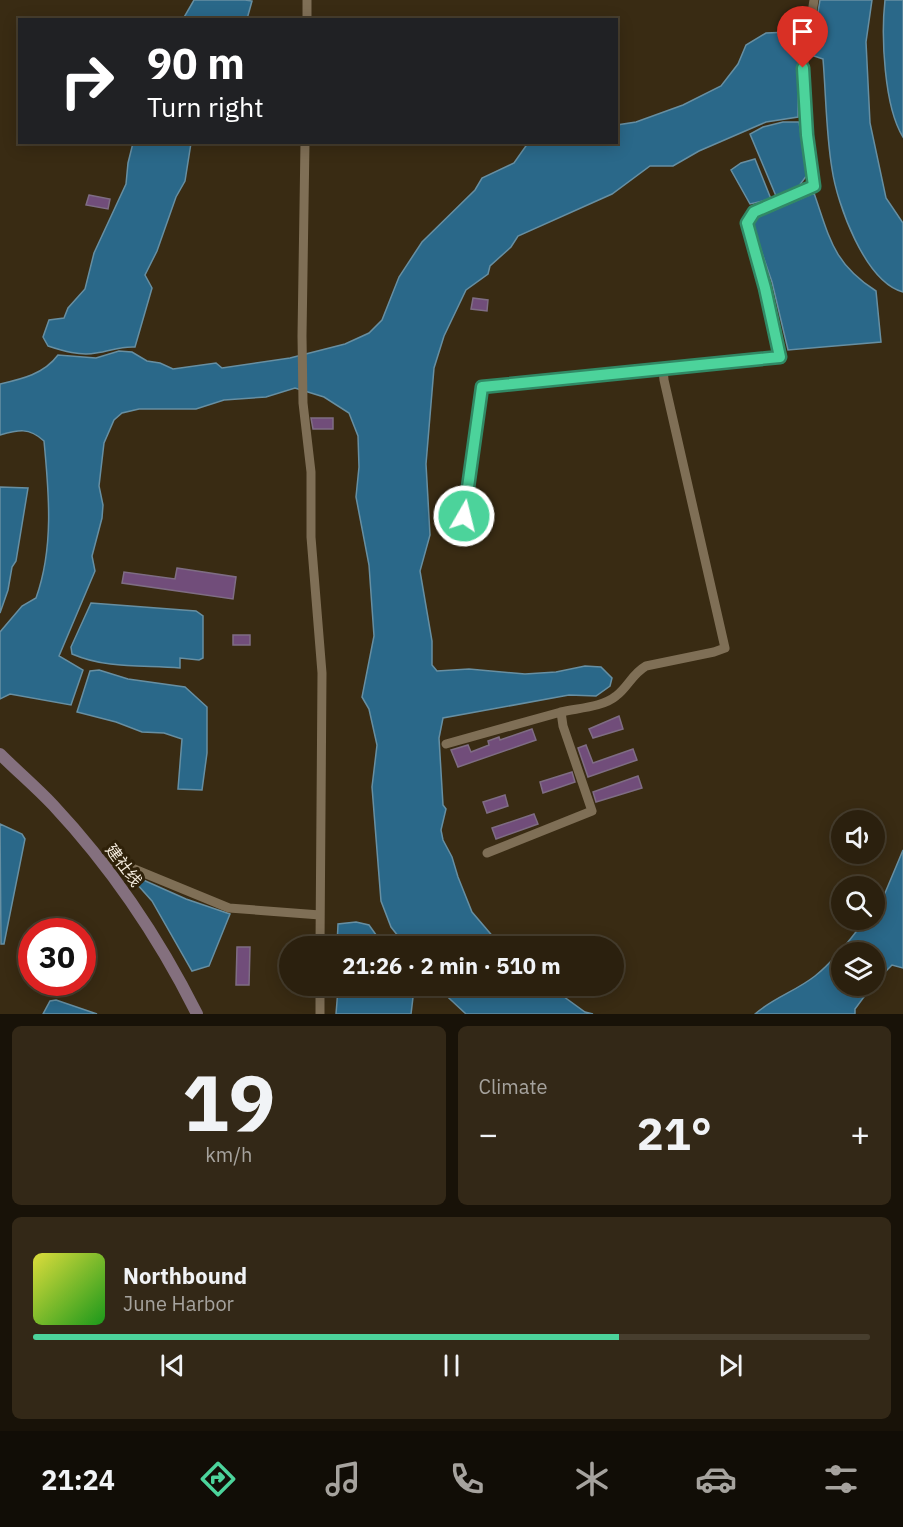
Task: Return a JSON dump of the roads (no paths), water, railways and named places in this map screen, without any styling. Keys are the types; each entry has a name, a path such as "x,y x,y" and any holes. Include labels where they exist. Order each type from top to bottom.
{"main road":[{"name":"建社线","path":"0,754 53,805 102,862 148,927 198,1014"}],"street":[{"path":"307,0 307,18"},
{"path":"461,538 482,387 780,357 765,288 747,223 754,212 814,186 807,135 803,68 814,0"},
{"path":"305,144 303,403 311,472 311,537 322,674 320,936"},
{"path":"446,744 607,701 617,696 636,671 646,666 725,648 663,369"},
{"path":"487,853 592,811 563,726 561,712"},
{"path":"102,862 122,864 229,908 320,915"},
{"path":"320,996 320,1014"}],"water":[{"path":"194,0 252,1 247,18 184,18"},
{"path":"820,0 872,0 866,42 870,123 886,198 903,223 903,292 889,285 865,258 840,202 830,155 823,59 811,55"},
{"path":"885,0 903,0 903,137 892,108 885,71 883,32"},
{"path":"790,32 799,39 798,117 766,122 699,151 673,166 650,166 612,194 518,236 511,247 490,266 488,274 466,290 444,336 434,368 426,464 430,535 420,571 432,641 432,665 437,671 469,669 525,674 556,672 585,666 601,667 612,678 610,686 596,696 569,695 443,718 439,738 443,805 446,809 441,830 443,840 452,857 472,912 492,936 398,936 391,927 381,901 372,787 377,745 369,709 362,697 374,636 369,565 356,497 359,467 358,436 349,413 324,397 295,388 266,397 224,400 196,409 139,409 122,413 114,420 104,443 99,486 103,505 102,518 92,556 95,571 59,656 83,670 71,705 10,694 0,699 0,632 22,606 36,598 46,560 49,520 44,441 33,433 23,431 0,435 0,384 24,378 39,371 58,355 96,358 119,351 132,352 147,361 160,363 173,369 216,363 222,368 290,358 345,344 369,333 382,320 399,277 422,242 475,190 482,178 514,163 527,144 618,144 618,125 636,122 683,105 721,86 738,64 746,45 766,33"},
{"path":"783,122 799,122 807,175 799,186 776,196 750,134 763,127"},
{"path":"133,144 191,144 185,181 176,197 157,251 145,275 152,288 135,347 84,354 48,346 43,337 49,320 64,318 68,308 85,289 94,253 126,184"},
{"path":"755,159 771,199 750,204 731,170 741,163"},
{"path":"814,193 835,249 850,270 876,291 881,342 788,350 772,282 754,230 754,222 758,217"},
{"path":"0,487 28,488 16,561 12,567 8,590 0,613"},
{"path":"91,603 196,611 203,616 203,658 199,660 180,658 180,668 125,666 98,662 72,654 71,647"},
{"path":"99,670 128,679 185,687 207,707 207,753 202,790 178,789 182,739 164,733 142,732 116,722 77,712 90,671"},
{"path":"0,824 22,834 25,839 4,944 1,944"},
{"path":"903,850 903,968 892,965 885,972 885,942 848,942 857,930 885,930 885,893"},
{"path":"141,879 186,899 230,914 209,966 192,971 152,901 136,883"},
{"path":"356,922 369,925 377,936 337,936 338,924"},
{"path":"831,961 831,996 865,996 855,1009 855,1014 755,1014 769,1003 800,986"},
{"path":"337,996 413,996 411,1014 336,1014"},
{"path":"447,996 563,996 585,1012 593,1014 466,1014"},
{"path":"56,1000 97,1014 43,1014 50,1001"}]}
